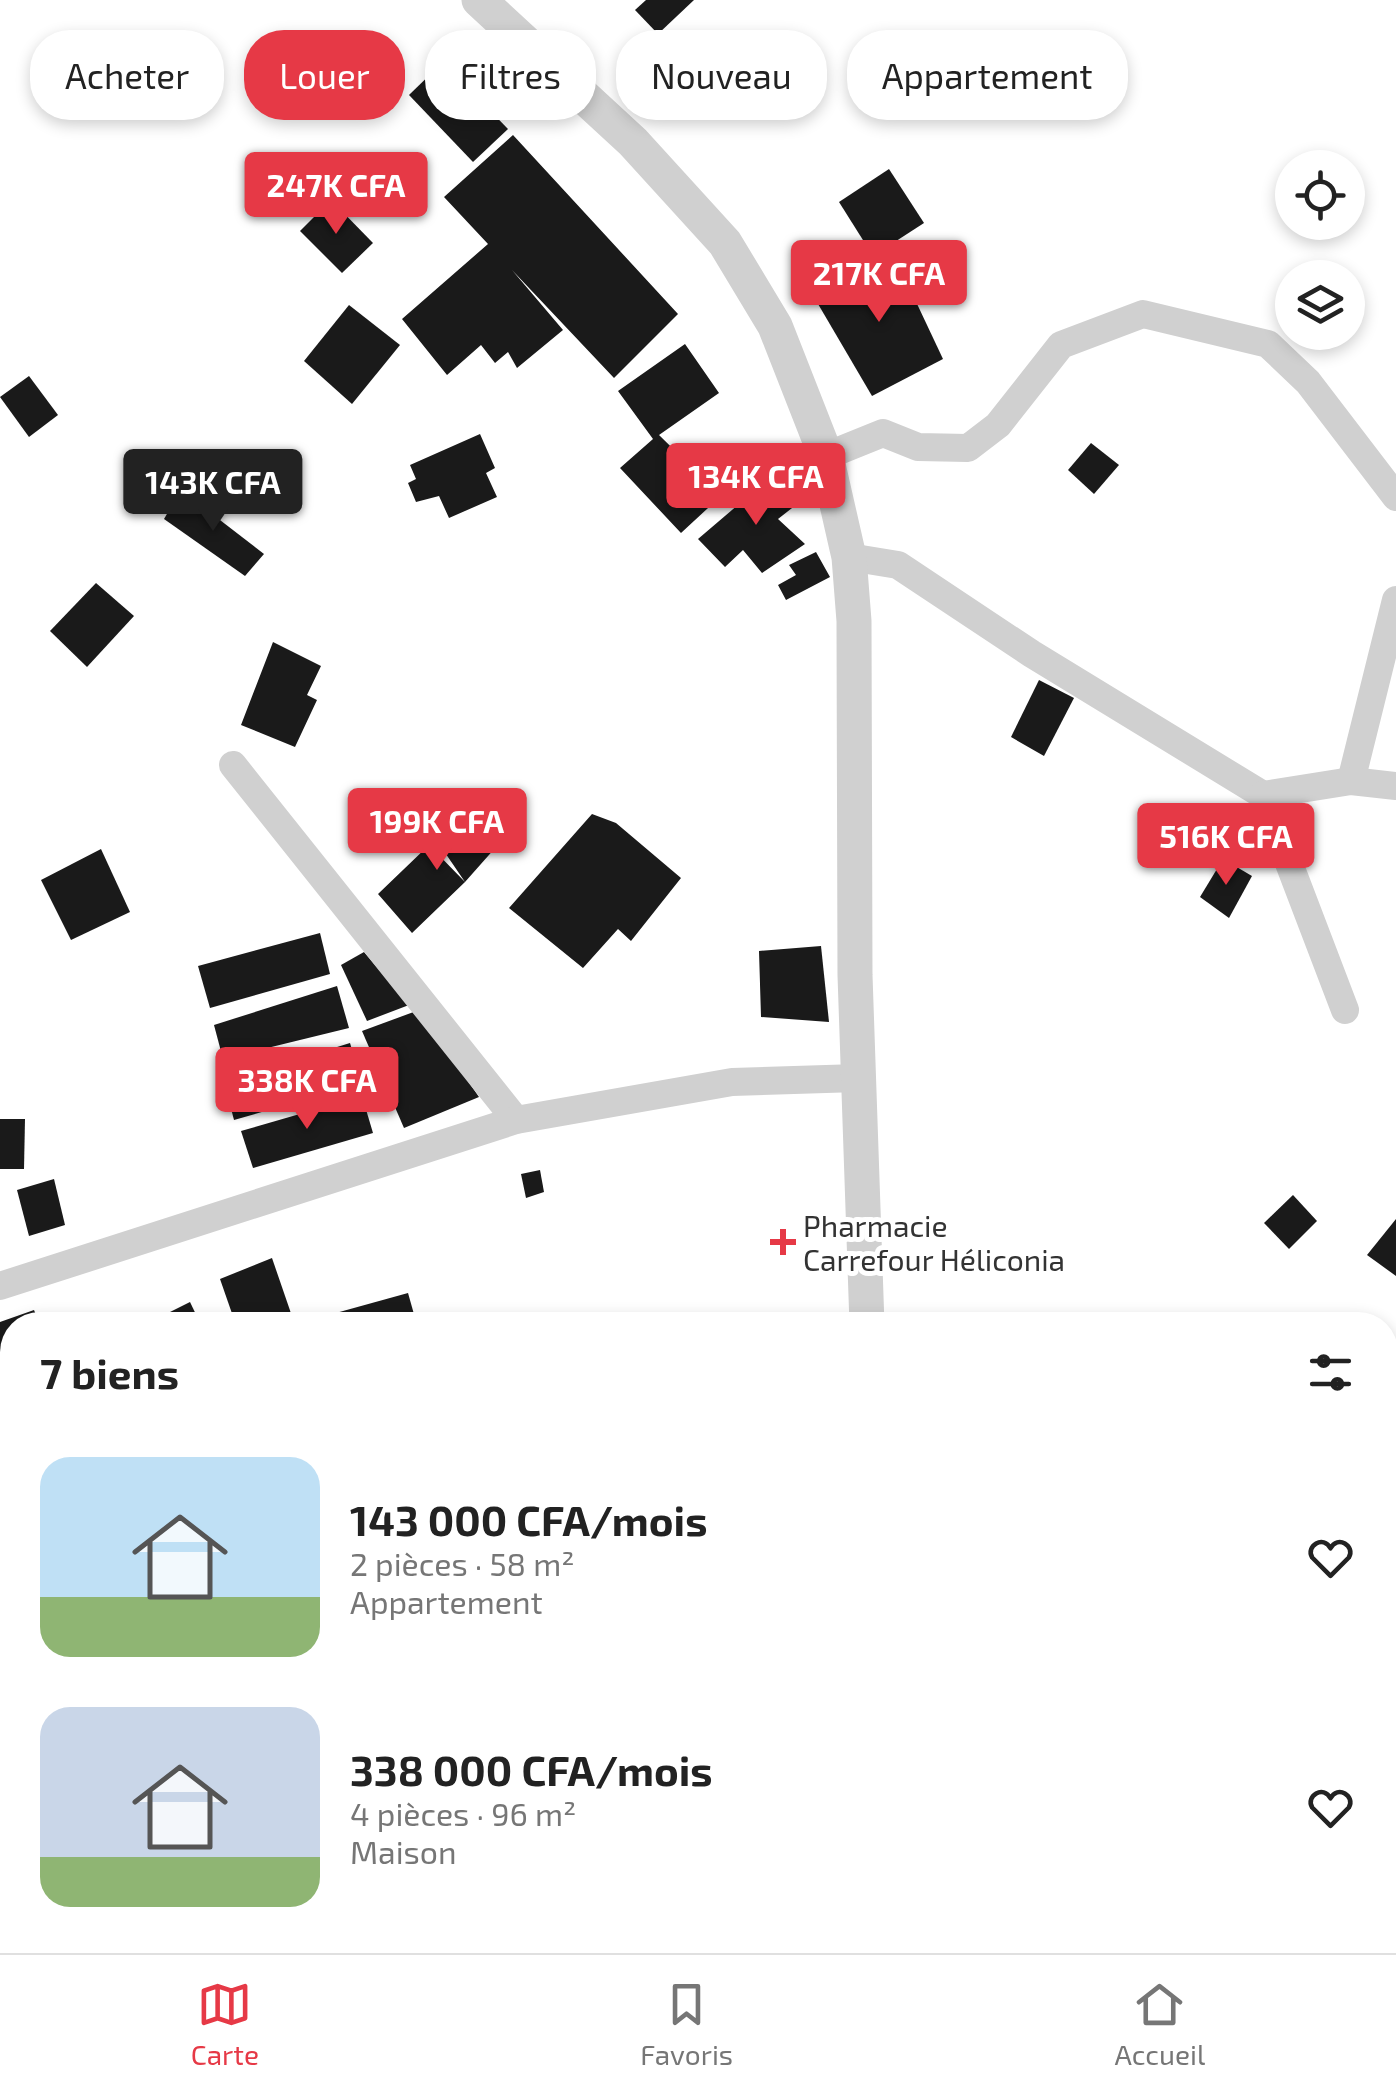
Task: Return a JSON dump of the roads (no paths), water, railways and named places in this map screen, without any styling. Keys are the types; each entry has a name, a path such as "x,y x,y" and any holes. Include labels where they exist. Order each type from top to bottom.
{"street":[{"path":"478,0 632,142 724,243 775,326 826,456 849,557 854,622 854,975 867,1312"},
{"path":"826,456 883,433 918,447 968,448 998,426 1061,345 1144,314 1268,344 1308,382 1396,497"},
{"path":"849,557 898,565 1032,654 1263,795 1345,1010"},
{"path":"1351,781 1396,600"},
{"path":"233,766 516,1120"},
{"path":"1263,795 1351,781 1396,786"},
{"path":"0,1286 516,1120 732,1082 858,1078"}],"place":[{"name":"Pharmacie Carrefour Héliconia","path":"783,1242"}]}
